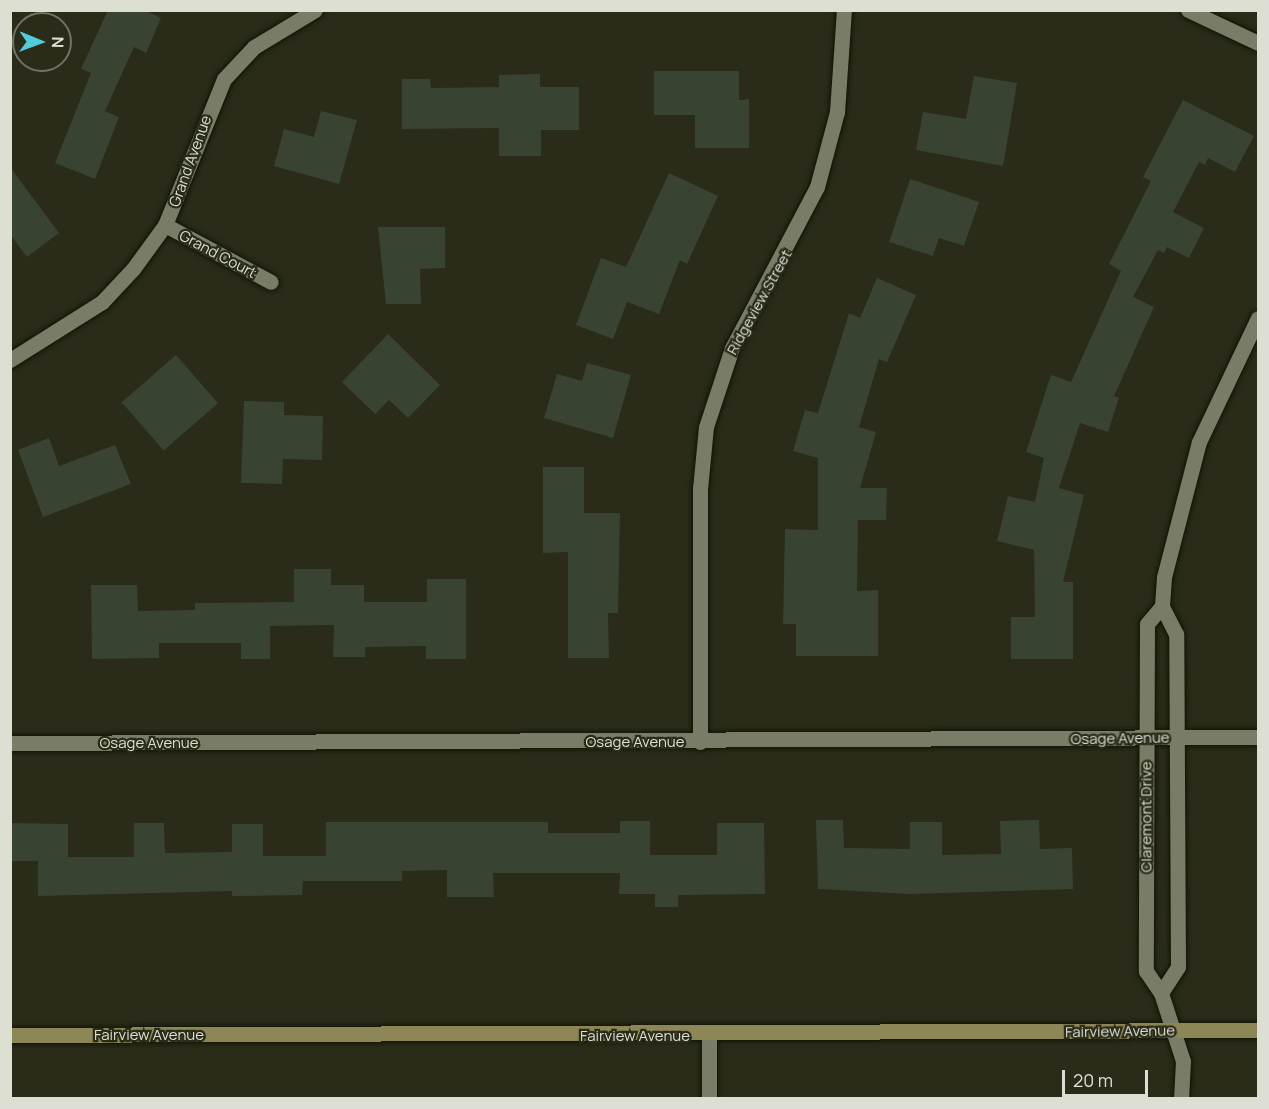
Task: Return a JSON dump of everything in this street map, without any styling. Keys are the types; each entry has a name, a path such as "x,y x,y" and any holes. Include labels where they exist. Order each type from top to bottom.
{"street":[{"name":"Grand Avenue","path":"10,360 102,302 165,225 224,79 254,47 315,10"},
{"name":"Ridgeview Street","path":"700,742 700,489 706,427 732,348 817,187 837,112 844,10"},
{"path":"1188,10 1258,43"},
{"name":"Grand Court","path":"165,225 271,282"},
{"name":"Claremont Drive","path":"1161,993 1178,967 1176,634 1162,606 1164,577 1199,442 1258,318"},
{"name":"Claremont Drive","path":"1162,606 1147,624 1146,971 1161,993 1183,1061 1181,1098"},
{"name":"Osage Avenue","path":"10,743 700,742 1258,736"},
{"name":"Fairview Avenue","path":"10,1035 709,1036 1258,1030"},
{"path":"709,1036 709,1098"}],"building":[{"path":"108,10 144,10 161,18 146,53 134,47 105,111 119,117 95,179 55,163 91,73 81,69"},
{"path":"654,71 739,71 739,100 749,99 749,148 695,148 695,115 654,115"},
{"path":"540,74 540,87 579,87 579,130 541,130 541,156 499,156 499,128 402,129 402,79 430,79 431,88 499,87 499,75"},
{"path":"974,76 1017,83 1003,166 916,150 923,112 966,119"},
{"path":"1183,100 1254,136 1235,172 1208,158 1205,165 1199,162 1173,212 1204,228 1189,258 1167,247 1164,253 1158,250 1133,297 1154,307 1114,396 1119,398 1108,432 1080,423 1059,488 1084,495 1063,582 1073,582 1073,659 1011,659 1011,617 1035,617 1034,550 997,541 1008,496 1035,502 1044,458 1026,452 1051,375 1071,382 1121,271 1109,264 1151,181 1143,177"},
{"path":"321,111 357,120 339,184 274,166 284,129 314,137"},
{"path":"10,167 59,233 27,257 10,234"},
{"path":"669,173 718,196 687,264 680,260 659,314 627,302 613,339 576,325 601,258 626,267"},
{"path":"910,179 979,202 964,246 939,238 933,256 889,242"},
{"path":"378,227 445,227 445,268 420,269 421,304 386,304"},
{"path":"877,278 916,295 887,362 879,359 859,427 876,432 860,488 887,488 886,520 858,520 857,591 878,590 878,656 796,656 796,624 783,624 785,529 818,530 818,458 793,451 805,410 818,413 849,313 860,318"},
{"path":"388,334 440,385 408,418 389,400 375,414 342,382"},
{"path":"176,355 218,403 164,451 122,402"},
{"path":"587,363 631,375 613,438 544,418 557,374 582,381"},
{"path":"244,401 284,402 284,415 323,416 322,460 283,459 282,484 241,483"},
{"path":"49,438 59,466 115,445 131,484 43,517 18,450"},
{"path":"543,467 584,467 584,513 620,513 618,613 608,613 609,658 568,658 568,552 543,553"},
{"path":"294,569 331,569 331,585 364,585 364,602 427,602 427,579 466,579 466,659 426,659 426,646 365,647 365,657 333,657 334,625 270,626 270,659 241,659 241,643 159,643 159,658 92,659 91,585 137,585 138,611 195,610 195,603 294,602"},
{"path":"816,820 843,820 844,848 910,849 910,822 942,822 942,855 1001,854 1000,821 1039,820 1040,849 1072,848 1073,889 911,894 818,889"},
{"path":"620,821 650,821 650,855 717,855 717,823 764,823 765,894 678,895 678,907 655,907 655,894 619,894 620,873 493,873 494,897 447,897 447,870 402,871 402,881 303,881 302,895 232,896 232,891 38,896 38,861 10,861 10,823 68,824 68,857 134,857 134,823 164,823 165,853 232,852 232,824 263,824 263,856 326,856 326,822 548,822 548,833 620,833"}]}
